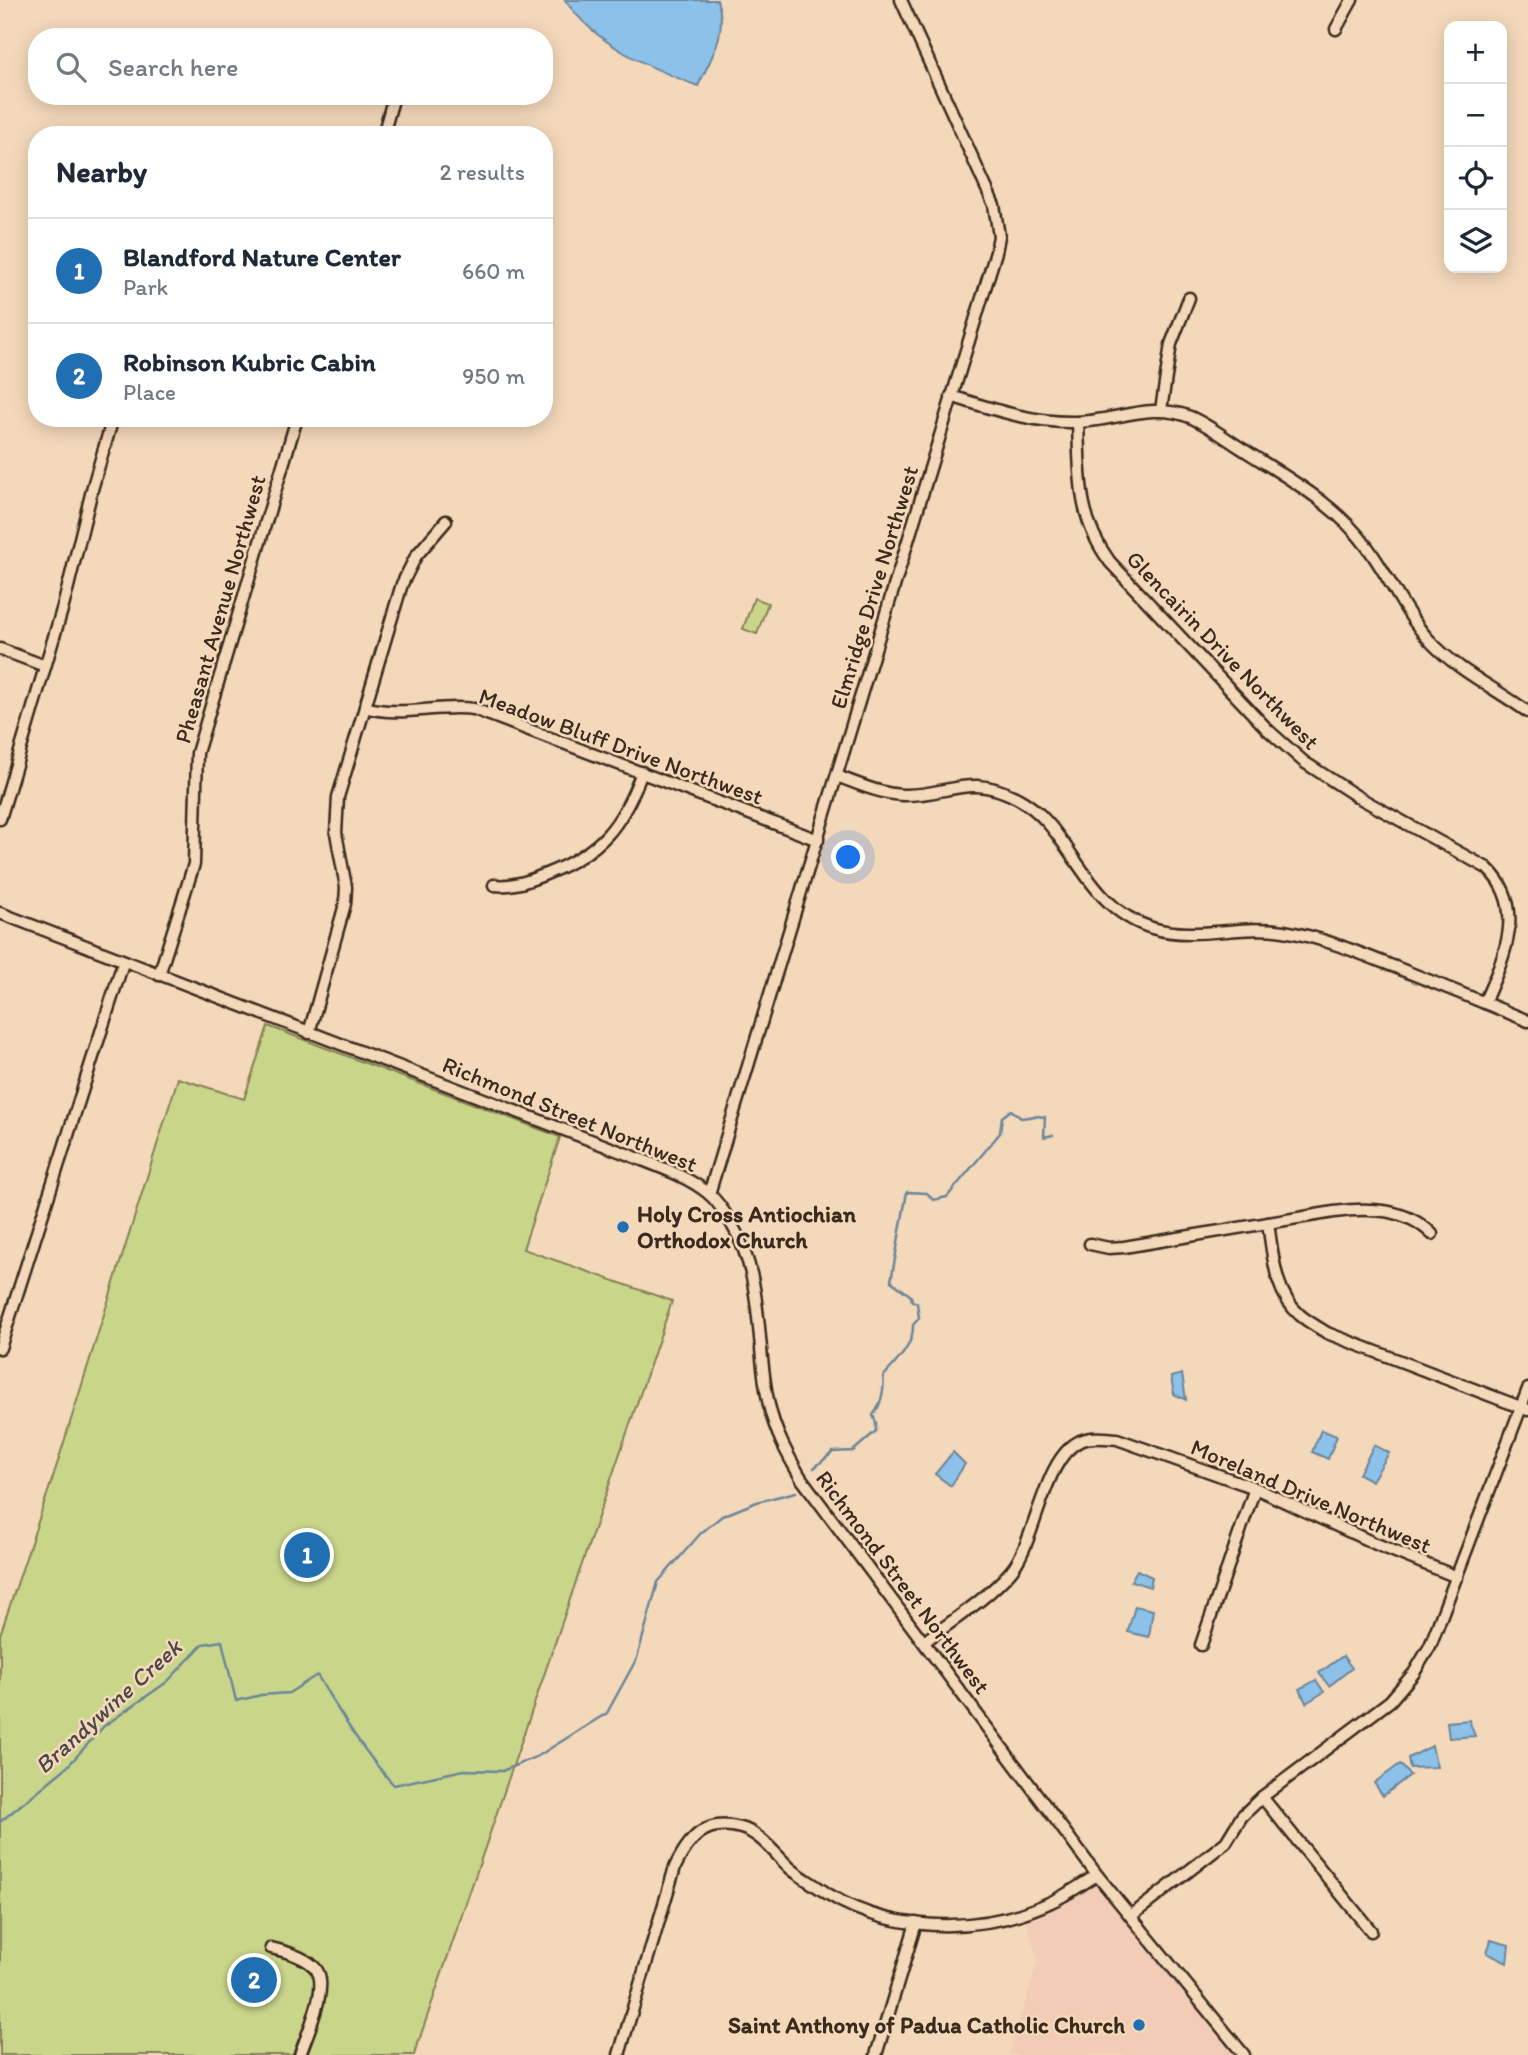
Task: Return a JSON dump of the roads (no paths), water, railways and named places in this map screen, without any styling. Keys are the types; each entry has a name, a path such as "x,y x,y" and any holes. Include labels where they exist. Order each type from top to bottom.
{"street":[{"name":"Elmridge Drive Northwest","path":"709,1194 999,236 994,205 901,0"},
{"path":"1336,29 1352,0"},
{"path":"386,126 391,105"},
{"path":"1161,410 1171,344 1189,298"},
{"path":"951,396 1013,415 1078,422 1131,412 1161,410 1191,418 1213,429 1308,490 1333,510 1367,546 1403,605 1429,640 1468,673 1528,712"},
{"name":"Glencairin Drive Northwest","path":"1078,422 1084,510 1094,537 1110,562 1268,730 1304,762 1358,797 1487,868 1503,884 1511,903 1514,926 1509,945 1484,1003"},
{"path":"0,819 111,427"},
{"name":"Pheasant Avenue Northwest","path":"159,975 194,864 197,753 294,427"},
{"path":"309,1033 344,915 346,887 335,833 337,806 407,574 416,556 446,521"},
{"path":"0,649 45,666"},
{"name":"Meadow Bluff Drive Northwest","path":"365,707 400,713 451,707 474,709 818,840"},
{"path":"494,885 524,882 570,864 596,848 617,825 642,772"},
{"path":"837,776 902,795 966,785 993,788 1017,797 1038,811 1102,896 1125,914 1151,928 1196,934 1260,929 1316,937 1528,1021"},
{"name":"Richmond Street Northwest","path":"0,914 632,1156 691,1182 709,1194 738,1234 752,1271 766,1393 782,1446 801,1478 1097,1875 1244,2055"},
{"path":"0,1348 123,963"},
{"path":"1090,1244 1109,1248 1124,1247 1346,1210 1376,1210 1401,1214 1415,1220 1432,1234"},
{"path":"1268,1223 1277,1276 1289,1302 1300,1315 1327,1334 1525,1408"},
{"path":"1131,1916 1226,1842 1242,1816 1262,1797 1390,1702 1414,1673 1430,1646 1525,1408 1528,1390"},
{"name":"Moreland Drive Northwest","path":"924,1642 979,1601 1013,1569 1054,1469 1068,1450 1080,1441 1097,1437 1117,1439 1255,1488 1376,1544 1457,1577"},
{"path":"1201,1644 1255,1488"},
{"path":"1262,1797 1371,1931"},
{"path":"619,2055 675,1867 697,1833 709,1828 727,1825 744,1828 761,1839 791,1869 824,1892 883,1918 916,1923 970,1924 1023,1913 1052,1902 1097,1875"},
{"path":"876,2055 916,1923"},
{"path":"271,1948 308,1962 319,1973 318,2001 300,2055"}],"water":[{"path":"565,0 717,0 720,34 698,86 624,53 592,30"},
{"path":"1182,1374 1186,1400 1174,1394 1171,1377"},
{"path":"1321,1430 1337,1436 1328,1459 1312,1452"},
{"path":"1374,1445 1389,1453 1372,1481 1359,1474"},
{"path":"953,1452 965,1464 951,1486 935,1474"},
{"path":"1137,1570 1152,1577 1150,1587 1131,1581"},
{"path":"1135,1606 1153,1610 1149,1637 1128,1632"},
{"path":"1343,1656 1352,1668 1329,1686 1319,1673"},
{"path":"1316,1680 1324,1692 1306,1703 1300,1689"},
{"path":"1469,1720 1475,1736 1449,1738 1447,1722"},
{"path":"1432,1746 1437,1767 1410,1768 1408,1758"},
{"path":"1400,1764 1410,1775 1383,1796 1374,1783"},
{"path":"1491,1940 1509,1945 1507,1963 1487,1953"}],"waterway":[{"name":"Brandywine Creek","path":"814,1468 833,1452 853,1451 876,1431 873,1415 882,1397 883,1377 907,1347 913,1333 913,1325 919,1318 917,1303 891,1281 907,1192 927,1193 933,1200 947,1197 1000,1133 1002,1117 1011,1110 1021,1118 1045,1117 1044,1137 1053,1135"},
{"name":"Brandywine Creek","path":"0,1822 67,1767 104,1726 167,1682 203,1644 222,1641 236,1701 261,1695 289,1693 317,1675 362,1746 394,1785 464,1770 502,1771 538,1756 607,1713 637,1658 658,1582 701,1533 722,1516 757,1502 796,1492"}],"place":[{"name":"Holy Cross Antiochian Orthodox Church","path":"623,1227"},
{"name":"Blandford Nature Center","path":"307,1555"},
{"name":"Robinson Kubric Cabin","path":"254,1980"},
{"name":"Saint Anthony of Padua Catholic Church","path":"1139,2025"}]}
